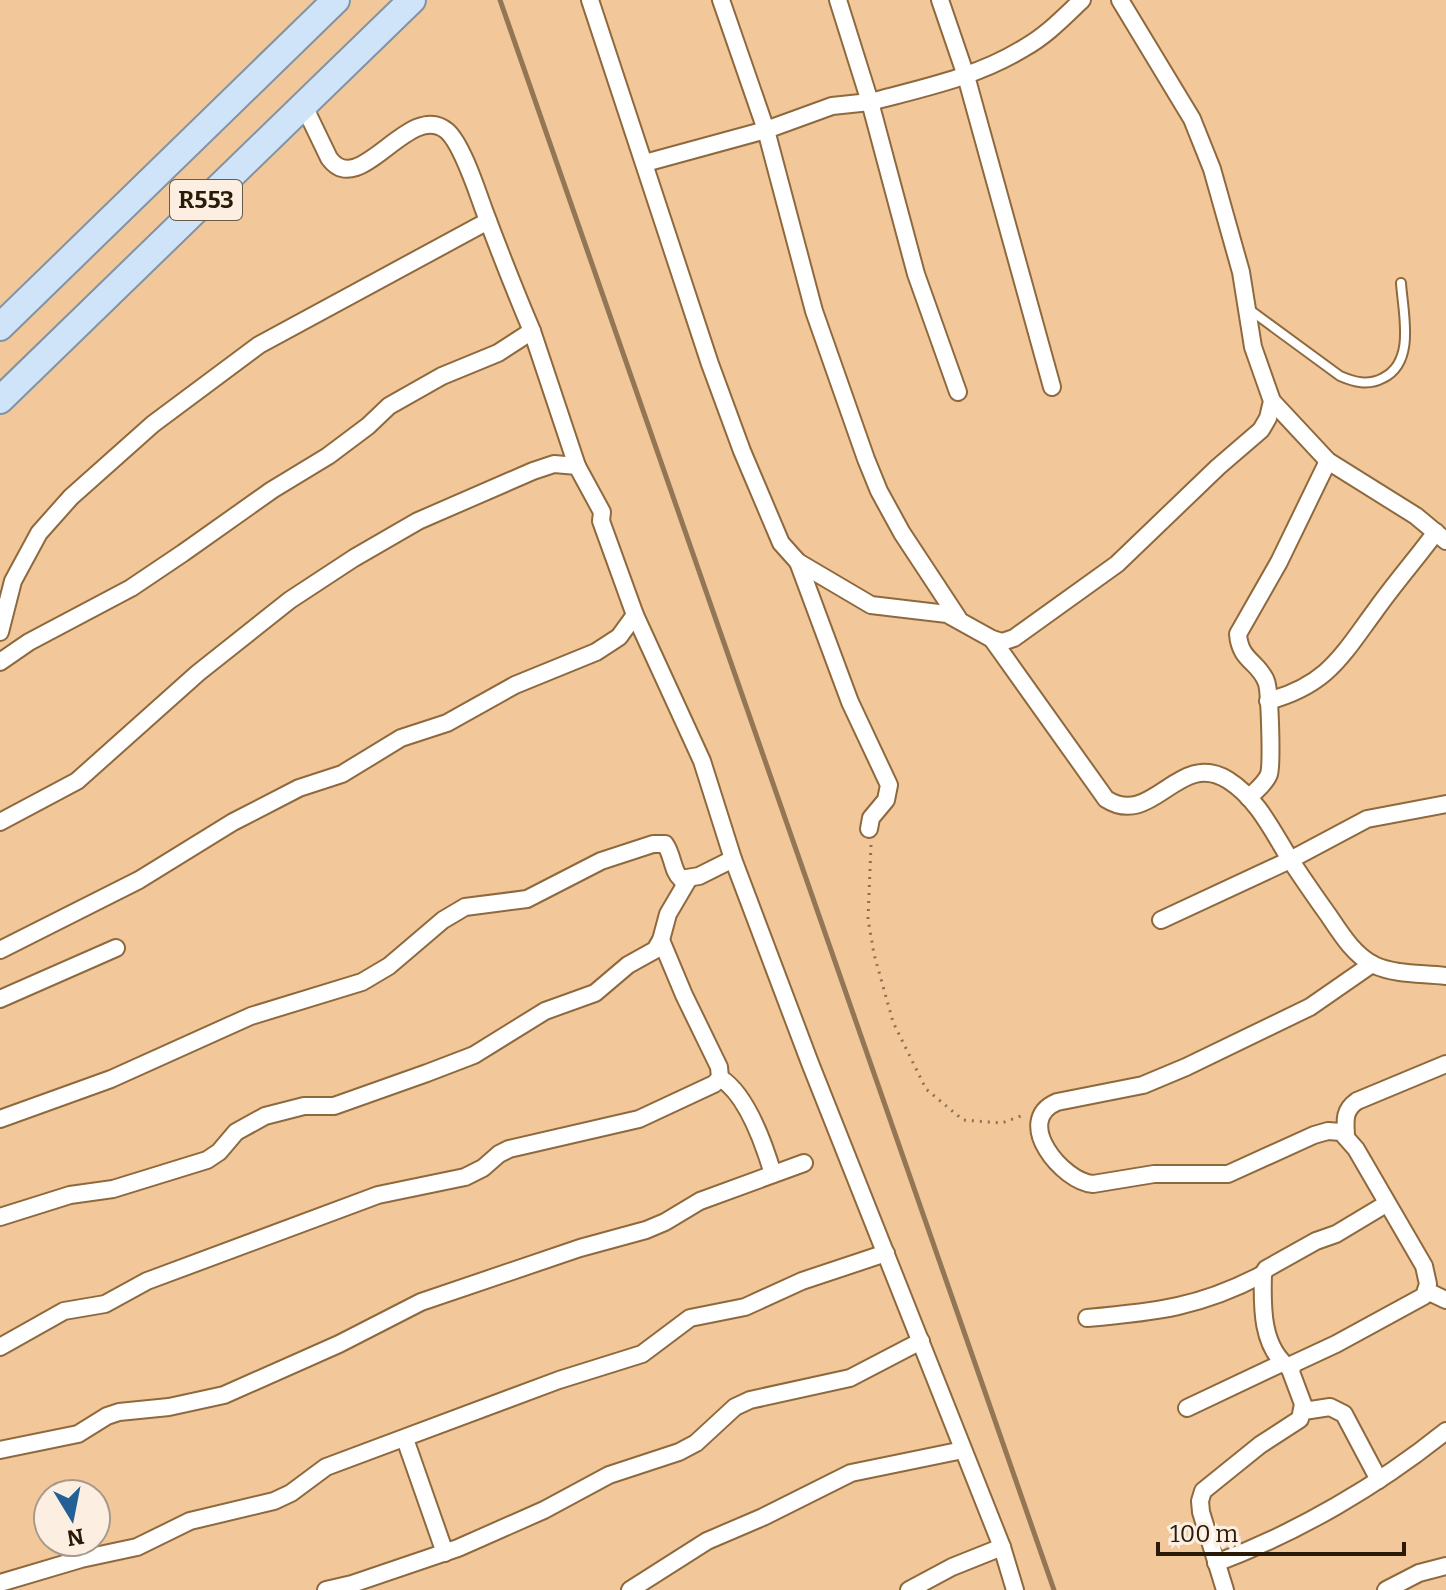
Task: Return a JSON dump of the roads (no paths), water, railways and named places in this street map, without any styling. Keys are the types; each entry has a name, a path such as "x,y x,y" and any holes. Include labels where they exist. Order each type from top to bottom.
{"main road":[{"name":"R553","path":"0,327 336,0"},
{"name":"R553","path":"0,400 412,0"}],"street":[{"path":"590,0 710,364 781,543 798,562 871,605 935,612 958,618 992,639 1002,642 1014,638 1117,564 1261,430 1272,401"},
{"path":"721,0 766,130 814,311 866,459 902,533 958,618"},
{"path":"838,0 870,102 916,274 958,392"},
{"path":"940,0 966,76 1052,387"},
{"path":"645,163 766,130 832,106 870,102 966,76 1027,47 1082,0"},
{"path":"1120,0 1192,119 1212,169 1231,229 1259,370 1272,401 1328,461 1395,502 1441,537 1375,611 1346,653 1327,672 1306,688 1268,701"},
{"path":"303,104 329,158 334,166 341,169 349,170 363,164 423,126 447,131 469,172 532,331 577,466 602,512 601,521 635,615 702,761 733,859 810,1063 1002,1547 1015,1590"},
{"path":"0,632 13,581 39,533 71,497 153,424 259,345 488,221"},
{"path":"0,662 29,642 131,588 272,490 328,456 389,406 442,376 498,353 532,331"},
{"path":"1249,798 1266,780 1271,766 1267,681 1245,658 1238,634 1279,562 1328,461"},
{"path":"0,822 77,781 198,673 290,600 354,558 418,521 533,471 554,464 577,466"},
{"path":"798,562 850,702 889,785 886,800 871,818 869,829"},
{"path":"0,950 139,880 233,822 299,788 342,774 401,738 447,723 515,685 596,652 619,637 635,615"},
{"path":"992,639 1106,799 1123,807 1143,803 1192,773 1212,773 1227,780 1249,798 1269,824 1290,860 1353,949 1372,964 1390,970 1446,976"},
{"path":"1161,920 1290,860 1367,819 1446,804"},
{"path":"0,1119 111,1079 251,1016 362,982 389,966 443,920 465,907 527,899 601,861 661,843 669,850 676,875 681,879 688,880 733,859"},
{"path":"0,1217 70,1195 113,1189 207,1160 219,1152 236,1132 265,1116 304,1106 334,1106 474,1055 545,1011 595,993 628,965 651,954 661,940 668,914 688,880"},
{"path":"661,940 719,1067 720,1078 739,1093 773,1174"},
{"path":"0,999 116,948"},
{"path":"1346,1135 1336,1131 1314,1135 1228,1174 1154,1174 1084,1183 1072,1176 1041,1141 1038,1122 1046,1107 1057,1102 1143,1085 1186,1067 1310,1007 1372,964"},
{"path":"1427,1291 1424,1266 1346,1135 1346,1113 1349,1106 1446,1064"},
{"path":"0,1347 64,1311 105,1304 147,1281 378,1195 465,1177 509,1149 639,1119 714,1084 720,1078"},
{"path":"0,1450 78,1434 119,1412 169,1407 224,1395 339,1344 421,1302 580,1248 646,1230 700,1201 804,1163"},
{"path":"1087,1318 1151,1313 1196,1303 1237,1288 1294,1253 1336,1234 1386,1204"},
{"path":"3,1581 137,1547 190,1521 274,1501 291,1493 326,1467 559,1380 642,1354 690,1318 754,1305 802,1281 886,1253"},
{"path":"1225,1590 1200,1505 1203,1491 1260,1445 1291,1427 1304,1411 1286,1366 1269,1341 1263,1274"},
{"path":"1427,1291 1446,1300"},
{"path":"1187,1408 1336,1344 1414,1302 1427,1291"},
{"path":"326,1590 445,1553 544,1510 609,1475 679,1452 696,1443 735,1407 750,1400 850,1378 921,1341"},
{"path":"1304,1411 1330,1407 1344,1414 1379,1480"},
{"path":"1216,1563 1288,1533 1379,1480 1446,1431"},
{"path":"405,1439 445,1553"},
{"path":"630,1590 707,1541 851,1473 963,1450"},
{"path":"909,1590 952,1567 1002,1547"},
{"path":"1386,1590 1419,1573 1446,1566"}],"lane":[{"path":"1246,307 1340,376 1366,383 1388,376 1402,358 1405,346 1401,283"}],"railway":[{"path":"500,0 1054,1590"}]}
